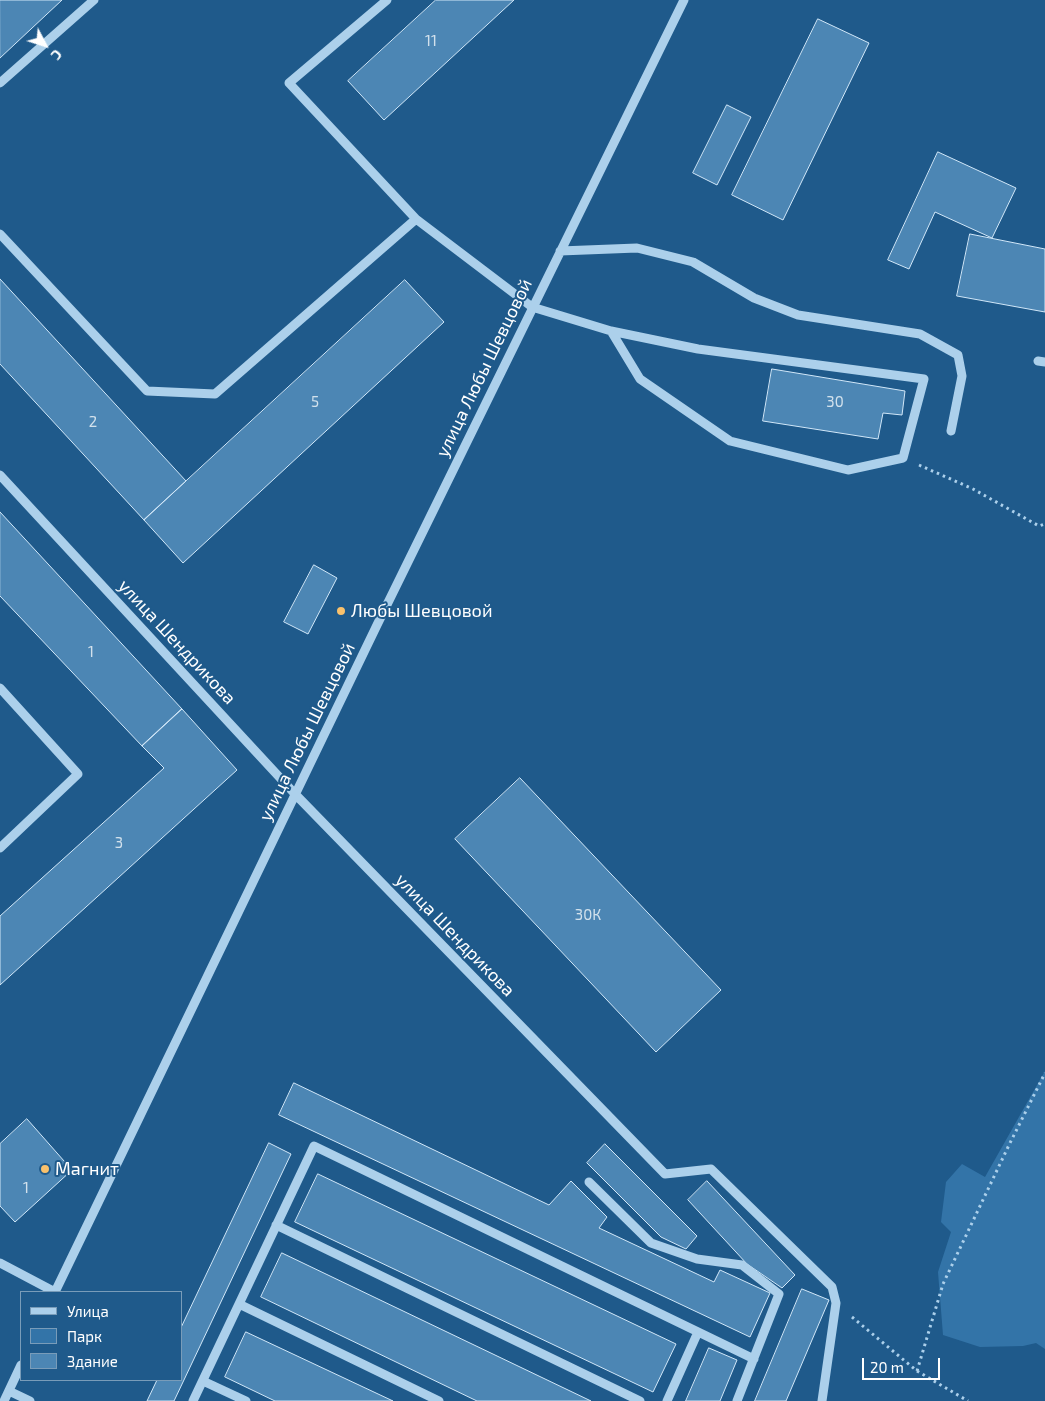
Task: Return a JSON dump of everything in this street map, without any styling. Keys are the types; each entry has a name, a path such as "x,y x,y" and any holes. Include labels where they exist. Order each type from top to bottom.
{"street":[{"path":"0,83 94,0"},
{"path":"388,0 289,83 416,218 532,307 611,331 698,349 924,379 903,458 848,470 730,441 640,379 611,331"},
{"name":"улица Любы Шевцовой","path":"55,1291 532,307 684,0"},
{"path":"0,234 147,391 215,394 416,218"},
{"path":"560,251 637,248 692,262 754,298 798,315 920,334 958,355 962,376 951,431"},
{"name":"улица Шендрикова","path":"0,475 296,794 665,1174 711,1169 832,1287 836,1303"},
{"path":"0,688 78,774 0,848"},
{"path":"193,1401 314,1146 754,1359"},
{"path":"589,1182 651,1243 697,1259 742,1265 779,1294 738,1401"},
{"path":"276,1225 640,1401"},
{"path":"0,1263 53,1291"},
{"path":"822,1401 836,1303"},
{"path":"239,1304 439,1401"},
{"path":"668,1401 698,1332"},
{"path":"4,1401 20,1366"},
{"path":"202,1380 246,1401"},
{"path":"9,1391 30,1401"}],"path":[{"path":"903,458 973,489 1039,526 1045,524"},
{"path":"917,1371 943,1284 1008,1145 1045,1073"},
{"path":"836,1303 917,1371 968,1401"}],"green space":[{"path":"1045,1071 1045,1349 1036,1343 1023,1346 980,1347 943,1335 938,1272 951,1232 941,1222 946,1182 962,1164 985,1177"}],"building":[{"path":"0,0 62,0 0,58"},
{"path":"436,0 514,0 384,120 348,81"},
{"path":"818,19 869,43 783,220 732,195"},
{"path":"727,105 751,117 717,185 693,173"},
{"path":"938,152 1016,188 992,238 935,212 909,269 888,260"},
{"path":"970,234 1045,249 1045,312 957,296"},
{"path":"0,279 186,481 144,520 0,364"},
{"path":"405,280 444,322 183,563 144,520"},
{"path":"772,369 905,391 902,415 883,413 878,439 763,421"},
{"path":"0,512 182,709 142,746 0,596"},
{"path":"314,565 337,578 308,634 284,622"},
{"path":"182,709 237,770 0,985 0,916 164,768 142,746"},
{"path":"520,778 721,990 656,1052 455,839"},
{"path":"294,1083 549,1205 571,1181 607,1217 599,1228 714,1282 720,1270 770,1293 750,1337 279,1115"},
{"path":"27,1119 72,1170 15,1222 0,1206 0,1144"},
{"path":"269,1143 291,1154 174,1401 147,1401 157,1381 182,1381 182,1326"},
{"path":"605,1144 697,1236 686,1249 661,1237 587,1163"},
{"path":"318,1174 676,1344 653,1392 295,1222"},
{"path":"707,1181 795,1275 782,1288 747,1264 688,1200"},
{"path":"282,1253 591,1401 477,1401 261,1297"},
{"path":"802,1289 829,1300 786,1401 755,1401"},
{"path":"246,1332 393,1401 275,1401 225,1377"},
{"path":"709,1348 737,1360 720,1401 686,1401"}],"place":[{"name":"Любы Шевцовой","path":"341,611"},
{"name":"Магнит","path":"45,1169"}]}
